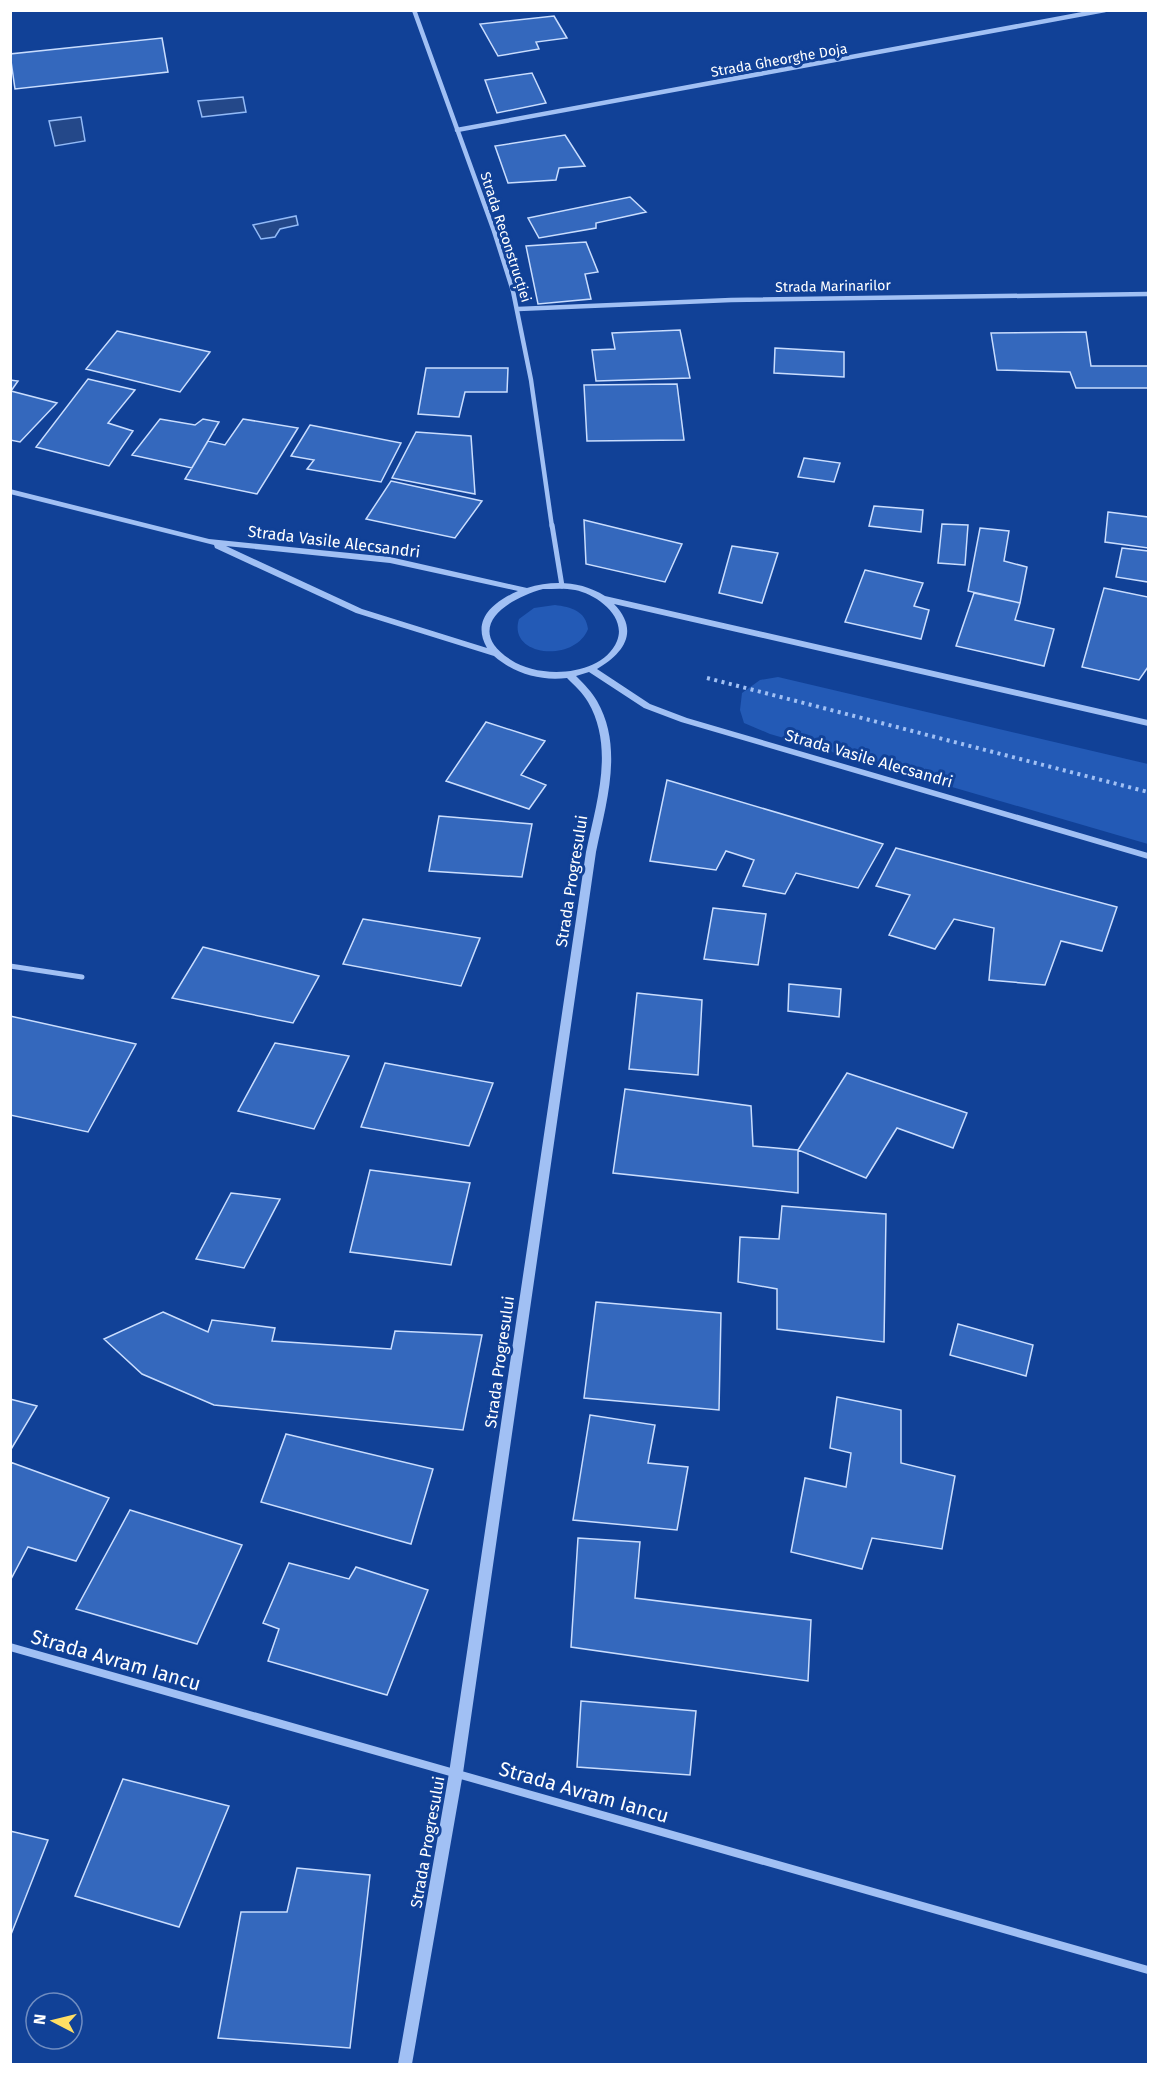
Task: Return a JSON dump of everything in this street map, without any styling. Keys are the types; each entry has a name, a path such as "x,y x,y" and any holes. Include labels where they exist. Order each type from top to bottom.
{"street":[{"name":"Strada Reconstrucției","path":"414,10 437,67 457,130 504,259 518,309 539,422 552,537 562,586"},
{"name":"Strada Gheorghe Doja","path":"457,130 1106,10"},
{"name":"Strada Marinarilor","path":"518,309 731,300 1149,294"},
{"name":"Strada Vasile Alecsandri","path":"10,491 209,542 390,560 525,590"},
{"name":"Strada Vasile Alecsandri","path":"209,542 359,611 494,653"},
{"path":"604,598 616,609 623,622 623,636 618,649 606,660 590,669 569,674 548,675 527,671 508,664 494,653 486,639 486,624 493,610 506,598 525,590 562,586 577,587 604,598 1149,723"},
{"name":"Strada Vasile Alecsandri","path":"590,669 647,706 684,720 1149,856"},
{"name":"Strada Progresului","path":"405,2064 456,1773 589,864 605,775 607,746 602,720 593,702 569,674"},
{"path":"10,966 82,977"},
{"name":"Strada Avram Iancu","path":"10,1647 1149,1970"}],"path":[{"path":"707,678 1149,792"}],"shaded area":[{"path":"243,97 246,112 202,117 198,101"},
{"path":"81,117 85,141 55,146 49,121"},
{"path":"296,216 298,225 280,229 275,237 261,239 253,225"},
{"path":"555,605 577,611 584,618 588,629 581,640 570,647 557,651 532,648 523,641 518,632 519,619 534,608"},
{"path":"778,677 1148,764 1148,844 770,734 744,723 740,710 742,693 760,680"}],"building":[{"path":"554,16 567,38 536,42 539,49 498,56 480,24"},
{"path":"162,38 168,72 15,89 10,54"},
{"path":"532,73 546,103 497,113 485,80"},
{"path":"565,135 585,166 559,168 556,180 508,183 495,146"},
{"path":"630,197 646,212 596,223 596,228 539,238 528,218"},
{"path":"586,242 598,272 585,274 591,299 538,304 526,246"},
{"path":"680,330 690,378 596,381 592,350 615,349 612,333"},
{"path":"117,331 210,352 180,392 86,369"},
{"path":"1086,332 1091,366 1148,366 1148,388 1076,388 1070,372 997,370 991,333"},
{"path":"775,348 844,352 844,377 774,373"},
{"path":"426,368 508,368 507,392 465,392 459,417 418,414"},
{"path":"88,379 135,390 108,423 133,431 109,466 36,447"},
{"path":"10,380 18,381 11,391 57,403 20,442 10,440"},
{"path":"677,384 684,440 587,441 584,385"},
{"path":"160,419 195,425 203,419 219,422 192,468 132,455"},
{"path":"243,419 298,428 257,494 185,479 208,441 225,445"},
{"path":"310,425 401,443 381,482 307,469 314,460 291,456"},
{"path":"416,432 471,436 475,494 392,478"},
{"path":"804,458 840,463 834,482 798,477"},
{"path":"391,481 482,501 455,538 366,519"},
{"path":"874,506 923,510 921,532 869,526"},
{"path":"1108,512 1148,517 1148,548 1105,542"},
{"path":"584,520 682,544 665,582 586,564"},
{"path":"942,524 968,525 965,565 938,563"},
{"path":"980,528 1009,531 1004,561 1027,567 1020,603 968,591"},
{"path":"732,546 778,553 762,603 719,593"},
{"path":"1122,548 1148,551 1148,582 1116,577"},
{"path":"865,570 923,583 914,606 929,610 921,639 845,622"},
{"path":"1104,588 1148,597 1148,667 1139,680 1082,667"},
{"path":"974,593 1020,603 1015,620 1054,629 1044,666 956,646"},
{"path":"486,722 545,741 521,775 546,785 529,809 446,781"},
{"path":"667,780 883,844 858,888 796,873 785,894 743,886 754,860 726,851 716,870 650,861"},
{"path":"439,816 532,824 522,877 429,871"},
{"path":"896,848 1117,907 1102,951 1061,941 1045,985 989,980 994,928 954,919 935,949 889,935 910,895 876,886"},
{"path":"713,908 766,914 758,965 704,959"},
{"path":"363,919 480,938 461,986 343,964"},
{"path":"203,947 319,976 293,1023 172,998"},
{"path":"789,984 841,989 839,1017 788,1011"},
{"path":"637,993 702,1000 698,1075 629,1069"},
{"path":"10,1016 136,1044 88,1132 10,1115"},
{"path":"275,1043 349,1056 314,1129 238,1111"},
{"path":"385,1063 493,1083 469,1146 361,1127"},
{"path":"847,1073 967,1113 953,1148 897,1128 866,1178 798,1150"},
{"path":"625,1089 751,1106 753,1146 798,1150 798,1193 613,1173"},
{"path":"370,1170 470,1183 451,1265 350,1252"},
{"path":"231,1193 280,1199 244,1268 196,1259"},
{"path":"782,1206 886,1214 884,1342 777,1329 777,1289 738,1282 740,1237 779,1239"},
{"path":"596,1302 721,1313 719,1410 584,1398"},
{"path":"163,1312 208,1332 212,1320 275,1328 272,1341 391,1349 395,1331 482,1335 463,1430 214,1405 142,1374 104,1339"},
{"path":"958,1324 1033,1345 1026,1376 950,1355"},
{"path":"837,1397 901,1410 901,1463 955,1476 942,1549 872,1538 862,1569 791,1552 805,1478 846,1487 851,1453 830,1448"},
{"path":"10,1399 37,1406 10,1451"},
{"path":"590,1415 655,1425 648,1463 688,1467 677,1530 573,1520"},
{"path":"286,1434 433,1469 411,1544 261,1502"},
{"path":"10,1462 109,1498 76,1561 28,1547 10,1581"},
{"path":"130,1510 242,1545 197,1644 76,1609"},
{"path":"578,1538 640,1542 635,1598 811,1620 808,1681 571,1647"},
{"path":"289,1563 349,1579 356,1567 428,1590 387,1695 268,1661 279,1629 263,1623"},
{"path":"581,1701 696,1711 690,1775 577,1767"},
{"path":"123,1779 229,1806 179,1927 75,1896"},
{"path":"10,1831 48,1840 10,1937"},
{"path":"297,1868 370,1875 350,2048 218,2038 241,1912 287,1912"}]}
